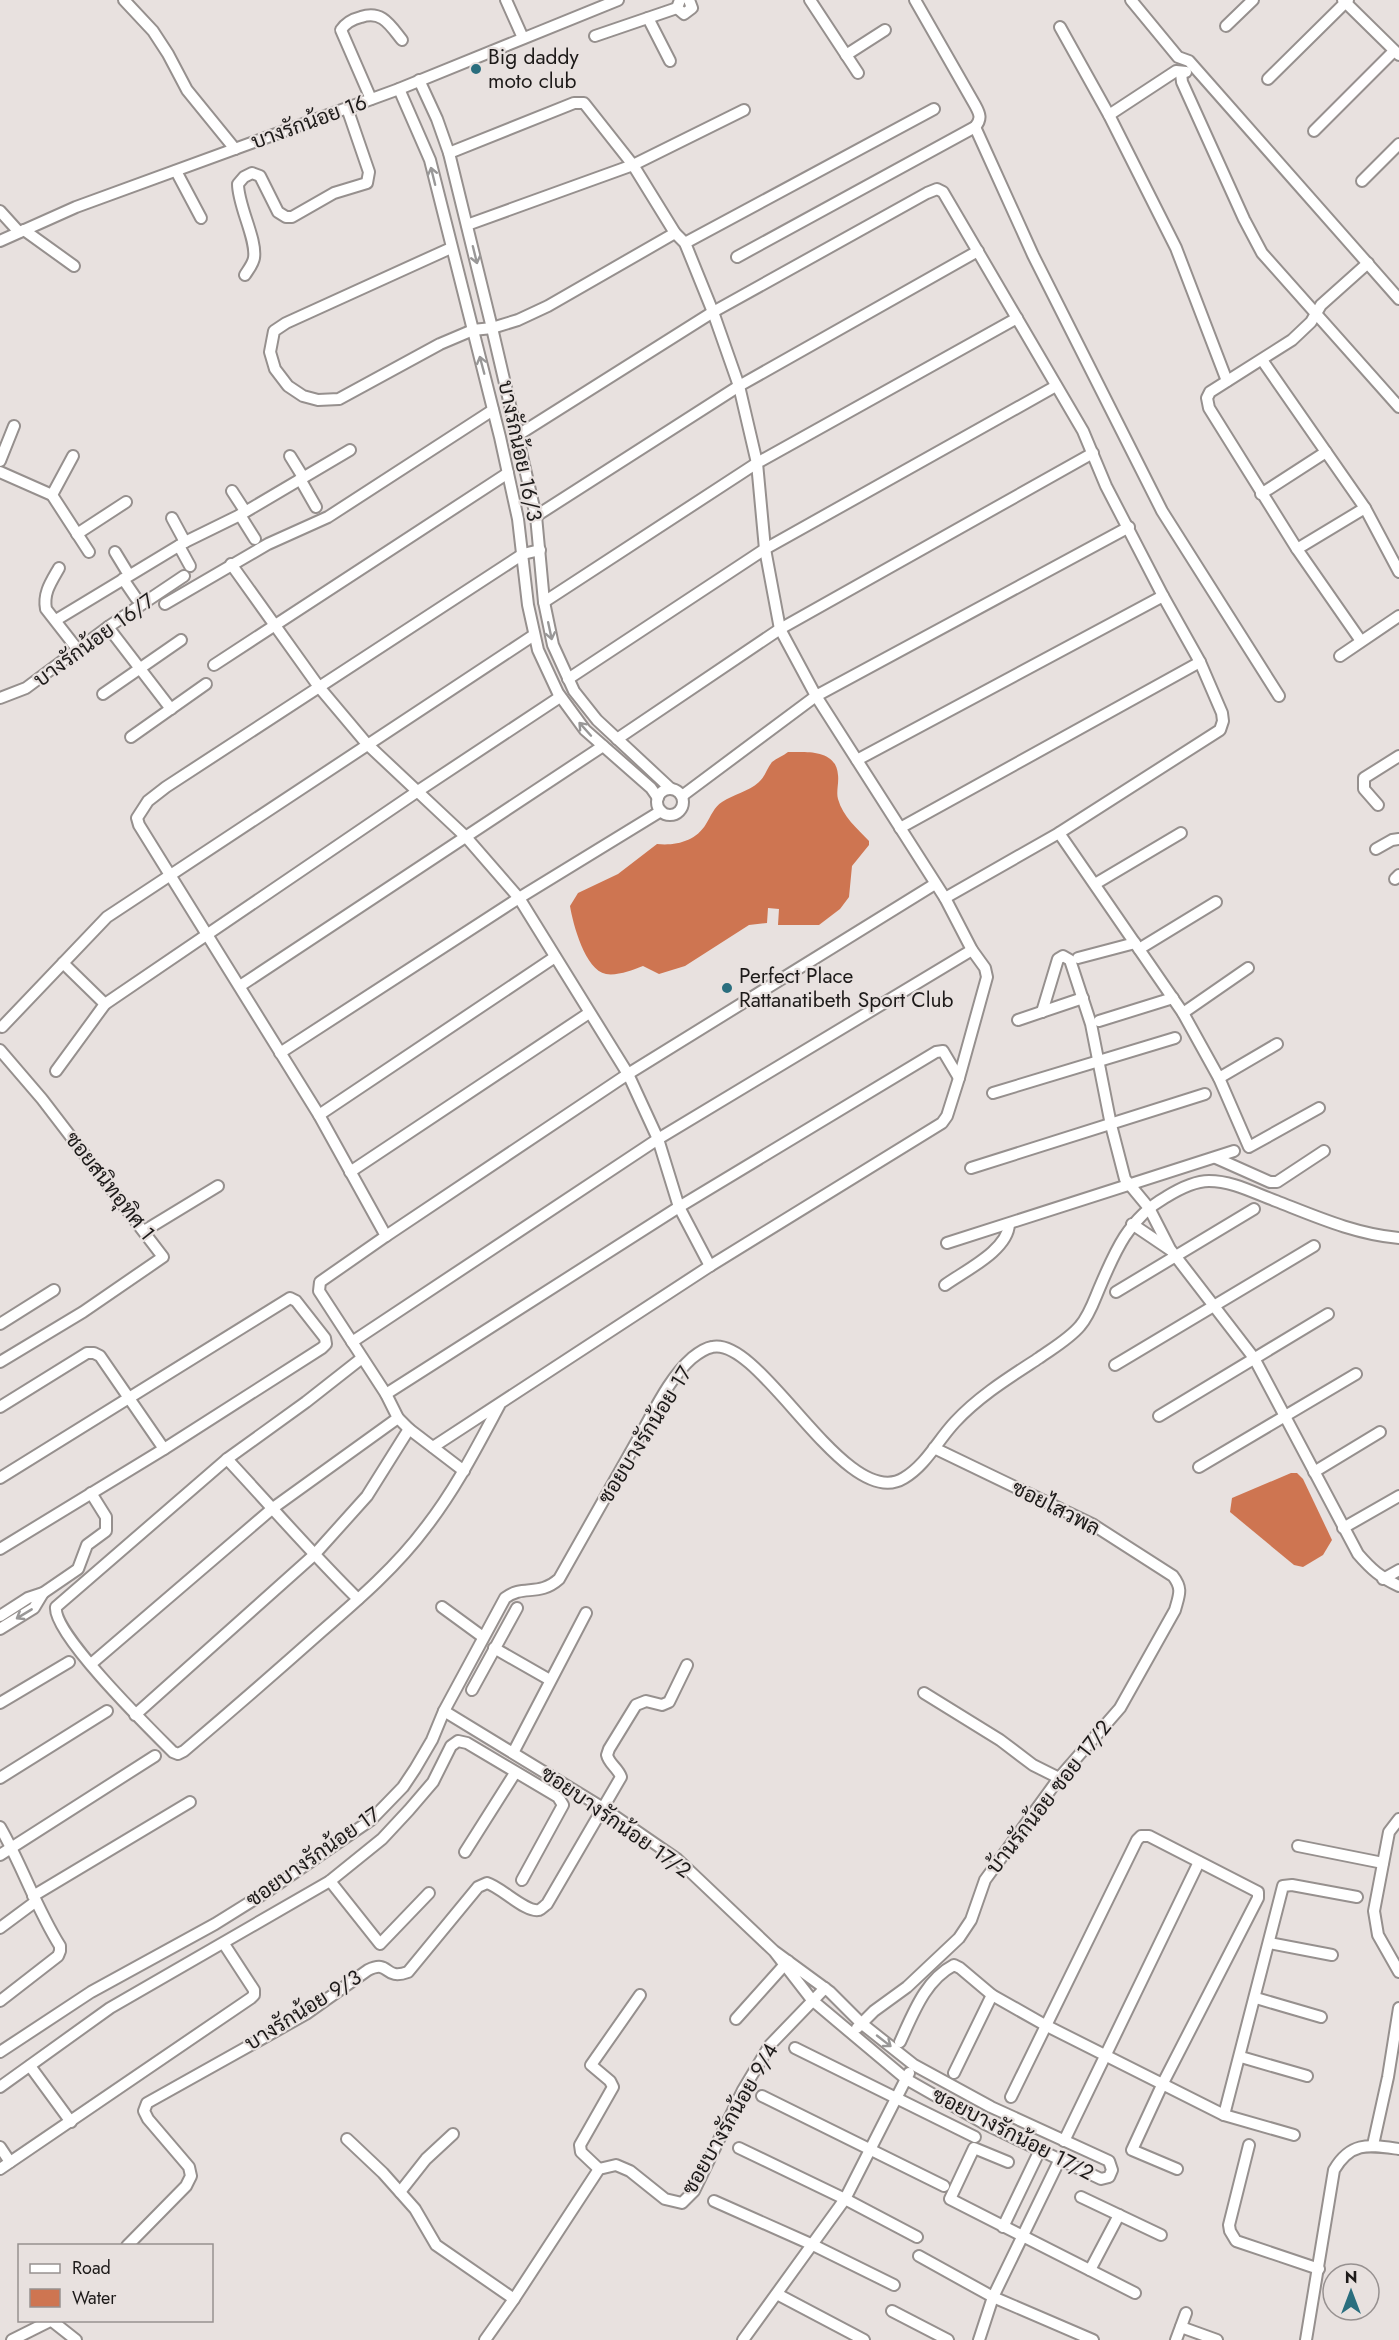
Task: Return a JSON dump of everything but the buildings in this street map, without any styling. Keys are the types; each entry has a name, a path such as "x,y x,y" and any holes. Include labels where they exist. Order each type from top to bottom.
{"street":[{"path":"124,0 153,31 188,90 235,149"},
{"path":"506,0 523,38"},
{"name":"บางรักน้อย 16","path":"0,241 76,207 399,89 618,0"},
{"path":"595,36 648,18 678,4 681,13 688,13 692,8 689,0"},
{"path":"737,257 975,127 981,116 915,0"},
{"path":"1131,0 1178,57 1185,58 1399,299"},
{"path":"1226,26 1253,0"},
{"path":"813,1 858,72"},
{"path":"1268,79 1345,1 1396,53 1314,131"},
{"path":"371,99 341,30 354,19 370,14 380,16 388,22 402,40"},
{"path":"648,18 670,61"},
{"path":"1060,27 1109,115 1176,248 1227,381"},
{"path":"846,54 885,30"},
{"path":"1178,57 1175,62 1188,97 1262,253 1399,407"},
{"path":"1109,115 1178,72 1186,72 1191,65"},
{"name":"บางรักน้อย 16/3","path":"419,80 448,153 518,435 536,516 544,602 553,645 574,691 597,720 671,789"},
{"path":"399,89 423,140 494,410 518,519 538,650 560,697 585,730 651,788 658,798"},
{"path":"433,1447 710,1266 942,1123 947,1116 959,1078 987,976 985,968 972,950 945,898 816,696 780,628 765,549 757,463 739,386 713,312 685,243 675,233 633,165 584,103 574,103 448,153"},
{"path":"245,275 254,259 253,245 238,197 238,184 244,177 252,173 260,176 278,212 286,217 292,217 334,193 367,183 369,172 347,108"},
{"path":"685,243 934,109"},
{"path":"467,225 633,165 744,110"},
{"path":"975,127 1033,255 1162,511 1279,696"},
{"path":"423,140 441,132"},
{"path":"1362,181 1399,144"},
{"path":"176,171 201,218"},
{"path":"518,435 713,312 927,193 937,189 943,192 1083,431 1106,486 1129,527 1162,596 1200,662 1222,713 1223,722 1220,730 1059,833 945,898"},
{"path":"0,211 22,231 74,266"},
{"path":"451,248 286,323 274,331 270,352 275,369 288,386 303,396 318,400 339,399 440,344 473,330 492,328 548,306 675,233"},
{"path":"536,516 739,386 978,251"},
{"path":"1361,641 1261,494 1209,408 1207,398 1210,392 1292,340 1316,315 1321,305 1368,263"},
{"path":"544,602 757,463 1017,318"},
{"path":"1262,360 1365,507 1399,572"},
{"path":"568,679 765,549 1056,386"},
{"path":"165,604 268,544 328,517 494,410"},
{"path":"0,461 14,426"},
{"path":"56,620 182,544 243,513 350,450"},
{"path":"1261,494 1326,452"},
{"path":"617,739 780,628 1093,453"},
{"path":"52,495 73,456"},
{"path":"290,456 316,507"},
{"path":"0,472 52,495 89,552"},
{"path":"214,665 508,473"},
{"path":"232,491 255,539"},
{"path":"77,534 126,502"},
{"path":"1297,549 1365,507"},
{"path":"172,518 190,566"},
{"path":"682,796 816,696 1129,527"},
{"path":"386,1236 319,1114 139,825 137,818 148,801 523,554 540,550"},
{"path":"115,552 136,598"},
{"path":"231,564 320,687 367,744 466,837 519,898 628,1074 658,1139 679,1207 710,1266"},
{"path":"59,568 46,591 46,609 78,650"},
{"name":"บางรักน้อย 16/7","path":"0,698 26,688 108,627 184,576"},
{"path":"857,760 1162,596"},
{"path":"1340,656 1399,616"},
{"path":"108,627 171,709"},
{"path":"2,1027 107,917 534,635"},
{"path":"104,694 181,640"},
{"path":"900,828 1200,662"},
{"path":"131,737 206,684"},
{"path":"56,1071 105,1004 207,933 560,697"},
{"path":"240,986 603,746"},
{"path":"1378,805 1364,789 1364,778 1399,756"},
{"path":"671,789 682,796 683,804 679,811 668,814 661,811 657,802 663,791 671,789"},
{"path":"280,1053 519,898 661,811"},
{"path":"1059,833 1184,1013 1219,1078 1250,1147 1319,1108"},
{"path":"1095,884 1181,833"},
{"path":"1376,849 1392,840 1399,839"},
{"path":"464,1471 398,1418 386,1394 319,1291 320,1282 628,1074 935,884"},
{"path":"1078,958 1137,946 1216,902"},
{"path":"352,1342 658,1139 972,950"},
{"path":"1042,1012 1058,959 1063,956 1070,960 1091,1024 1111,1125 1125,1179 1149,1208 1172,1252 1254,1358 1343,1528 1365,1562 1383,1579 1399,1586"},
{"path":"319,1114 555,957"},
{"path":"63,963 105,1004"},
{"path":"1184,1013 1248,968"},
{"path":"1018,1020 1083,998"},
{"path":"1099,1021 1173,998"},
{"path":"350,1172 590,1013"},
{"path":"993,1093 1175,1038"},
{"path":"1219,1078 1277,1044"},
{"name":"ซอยสนิทอุทิศ 1","path":"0,1050 42,1098 163,1257 83,1312 0,1362"},
{"path":"386,1394 679,1207 936,1052 943,1051 959,1078"},
{"path":"971,1168 1204,1094"},
{"path":"946,1243 1234,1151"},
{"path":"1216,1158 1270,1182 1277,1182 1324,1151"},
{"name":"ซอยบางรักน้อย 17","path":"0,2052 91,1992 242,1908 371,1820 403,1787 415,1769 505,1598 513,1592 549,1588 559,1579 661,1400 692,1358 709,1347 721,1345 738,1352 773,1386 815,1434 863,1476 884,1482 902,1480 934,1448 956,1421 993,1389 1067,1338 1082,1324 1113,1255 1132,1224 1149,1208 1179,1189 1205,1181 1226,1182 1343,1228 1399,1238"},
{"path":"144,1231 218,1186"},
{"path":"1116,1292 1172,1252 1254,1209"},
{"path":"945,1285 1003,1243 1009,1224"},
{"path":"1132,1224 1172,1252"},
{"path":"1115,1365 1314,1246"},
{"path":"0,1324 54,1290"},
{"path":"0,1478 290,1298 296,1301 325,1338 326,1344 322,1348 164,1449 0,1549"},
{"path":"1159,1416 1328,1314"},
{"path":"0,1407 90,1353 100,1356 164,1449"},
{"path":"362,1358 227,1459 56,1607 57,1619 91,1664 135,1715 173,1752 178,1754 253,1692 358,1599 402,1555 426,1527 464,1471 501,1403"},
{"path":"1199,1467 1356,1374"},
{"path":"91,1664 273,1508 398,1418"},
{"path":"135,1715 314,1555 367,1496 409,1429"},
{"path":"1314,1472 1380,1432"},
{"name":"ซอยไสวพล","path":"934,1448 1092,1524 1173,1576"},
{"path":"227,1459 314,1555 358,1599"},
{"path":"0,1616 28,1598 43,1593 78,1569 87,1545 106,1531 106,1517 91,1493"},
{"path":"1343,1528 1399,1496"},
{"path":"1383,1579 1399,1570"},
{"name":"บ้านรักน้อย ซอย 17/2","path":"852,2035 861,2023 907,1987 959,1938 971,1920 984,1880 1059,1778 1119,1707 1175,1610 1180,1594 1179,1584 1173,1576"},
{"path":"0,1629 34,1608 43,1593"},
{"path":"442,1608 483,1637"},
{"path":"472,1690 517,1608"},
{"path":"514,1751 586,1613"},
{"path":"494,1648 550,1680"},
{"path":"0,1703 69,1662"},
{"name":"บางรักน้อย 9/3","path":"129,2244 186,2186 191,2176 189,2167 148,2119 144,2111 147,2103 306,2014 368,1970 377,1966 385,1967 390,1973 398,1976 408,1972 478,1887 487,1883 496,1886 528,1909 538,1910 547,1904 621,1777 619,1771 609,1761 607,1755 609,1749 636,1705 646,1701 662,1705 669,1702 687,1665"},
{"path":"924,1693 1000,1740 1033,1765 1059,1778"},
{"path":"0,1778 107,1711"},
{"name":"ซอยบางรักน้อย 17/2","path":"444,1711 514,1751 677,1859 786,1963 812,2000 906,2079 985,2124 1101,2179 1109,2177 1112,2170 1108,2161 992,2107 914,2065 861,2023 825,1988 786,1963"},
{"path":"0,2087 110,2008 330,1881 382,1839 409,1810 433,1782 451,1746 458,1741 467,1743 558,1797 563,1805 522,1880"},
{"path":"0,1855 155,1756"},
{"path":"465,1852 515,1773"},
{"path":"0,1928 34,1899 190,1802"},
{"path":"1399,1819 1389,1832 1374,1911 1378,1935 1399,1972"},
{"path":"0,1827 12,1846 34,1899 60,1946 58,1956 0,2001"},
{"path":"1011,2097 1137,1840 1141,1836 1149,1836 1258,1892 1258,1898 1132,2150 1177,2169"},
{"path":"1298,1846 1383,1863"},
{"path":"1064,2141 1199,1862"},
{"path":"330,1881 380,1944 429,1893"},
{"path":"1224,2115 1241,2057 1283,1886 1292,1885 1357,1897"},
{"path":"1269,1943 1332,1955"},
{"path":"0,2169 254,1995 254,1990 224,1944"},
{"path":"736,2019 786,1963"},
{"path":"900,2042 925,1992 948,1968 954,1965 992,1995 1105,2056 1224,2115 1294,2135"},
{"path":"812,2000 825,1988"},
{"path":"485,2340 599,2169 581,2152 580,2145 613,2087 610,2081 591,2065 640,1995"},
{"path":"954,2073 992,1995"},
{"path":"1256,1998 1321,2017"},
{"name":"ซอยบางรักน้อย 9/4","path":"599,2169 616,2165 651,2186 665,2199 682,2203 694,2191 743,2090 770,2045 812,2000"},
{"path":"1373,2145 1388,2078 1399,2008"},
{"path":"795,2048 975,2137"},
{"path":"1241,2057 1307,2076"},
{"path":"746,2339 845,2199 914,2065"},
{"path":"30,2066 71,2122"},
{"path":"762,2096 944,2186"},
{"path":"400,2192 426,2159 453,2134"},
{"path":"347,2139 416,2209 436,2245 514,2299"},
{"path":"1249,2145 1229,2225 1232,2237 1236,2241 1319,2269"},
{"path":"1306,2340 1334,2170 1342,2156 1354,2149 1373,2145 1399,2149"},
{"path":"0,2147 10,2162"},
{"path":"739,2148 917,2237"},
{"path":"1008,2162 974,2148 950,2196 952,2202 1135,2293"},
{"path":"1004,2227 1040,2150"},
{"path":"979,2340 993,2297 1060,2159"},
{"path":"1081,2197 1161,2235"},
{"path":"714,2201 813,2245 894,2285"},
{"path":"1090,2270 1119,2215"},
{"path":"919,2256 993,2297 1094,2340"},
{"path":"777,2294 864,2340"},
{"path":"892,2311 948,2340"},
{"path":"1176,2340 1186,2313"},
{"path":"12,2340 50,2322"},
{"path":"53,2322 76,2340"},
{"path":"1181,2327 1217,2340"}],"water":[{"path":"788,752 819,754 832,760 838,775 837,796 840,805 851,822 869,841 869,845 852,866 849,897 840,909 819,925 778,925 779,909 768,908 767,923 749,925 685,966 659,974 643,966 615,974 599,971 586,955 574,924 570,906 578,893 618,874 657,844 678,843 697,835 719,804 759,782 772,762"},
{"path":"1291,1473 1297,1473 1303,1479 1332,1540 1323,1555 1303,1567 1294,1565 1230,1512 1232,1498"}],"place":[{"name":"Big daddy moto club","path":"476,69"},
{"name":"Perfect Place Rattanatibeth Sport Club","path":"727,988"}]}
